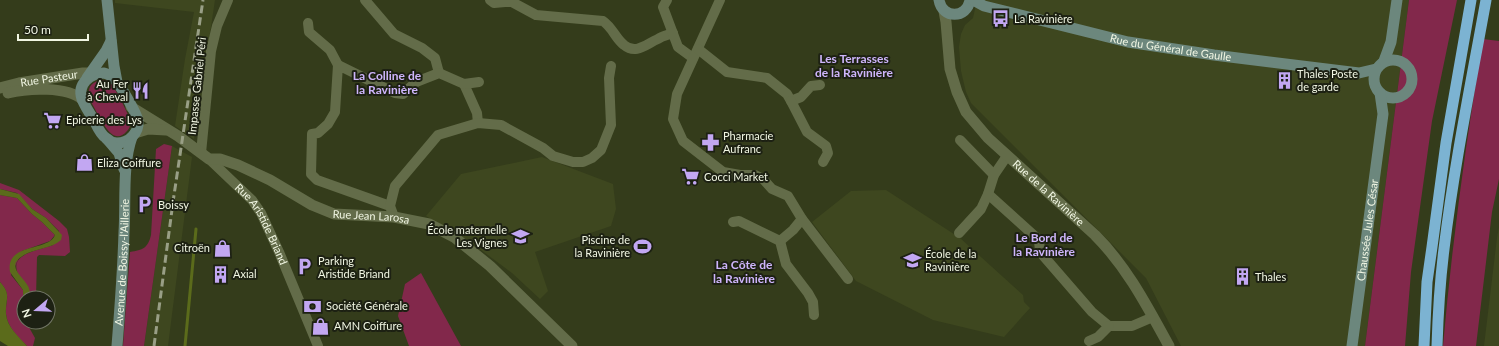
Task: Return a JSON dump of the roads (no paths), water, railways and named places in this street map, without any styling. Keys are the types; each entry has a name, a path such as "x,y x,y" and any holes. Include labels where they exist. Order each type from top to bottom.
{"highway":[{"path":"1424,346 1427,282 1449,127 1471,0"},
{"path":"1437,346 1440,284 1444,248 1461,137 1486,0"}],"main road":[{"path":"107,0 117,82"},
{"path":"1396,98 1387,97 1377,88 1373,76 1391,42 1397,0"},
{"name":"Rue du Général de Gaulle","path":"939,3 950,14 968,5 984,6 1110,38 1152,46 1359,73 1380,65"},
{"path":"83,100 82,89 111,41"},
{"path":"1391,42 1399,60"},
{"path":"1380,65 1389,59 1399,60 1410,70 1412,82 1410,88 1396,98 1386,108 1383,114"},
{"name":"Rue du Général de Gaulle","path":"1359,73 1377,88"},
{"path":"91,76 109,75 117,82"},
{"name":"Avenue de Boissy-l'Aillerie","path":"117,82 137,120 137,128 133,135 128,152 117,346"},
{"name":"Chaussée Jules César","path":"1352,346 1383,114 1377,88"},
{"name":"Avenue de Boissy-l'Aillerie","path":"83,100 102,135 112,144 120,156 126,178"},
{"path":"106,139 111,142 119,143 125,142 133,135"}],"street":[{"name":"Impasse Gabriel Péri","path":"205,156 211,51 217,26 228,0"},
{"path":"365,0 394,34 422,48 435,58 439,73"},
{"path":"490,0 494,3 512,2 536,15 603,21 610,26 623,44 632,49 644,48 657,39 673,33"},
{"path":"667,0 663,6 678,47 696,54 727,72 767,78 787,94 807,132 826,146 828,153 823,162"},
{"path":"720,0 676,94 673,119 683,141 723,172 740,175 755,175 763,179 772,189 788,196 802,219 848,279"},
{"name":"Rue de la Ravinière","path":"939,3 947,35 950,69 963,106 982,132 1103,243 1132,279 1169,346"},
{"path":"947,35 951,26 968,5"},
{"path":"308,23 309,32 330,50 338,65 335,112 328,124 318,133 312,134 311,174 316,180 390,206"},
{"path":"338,65 395,93 403,94 416,82 439,73 464,84 479,82"},
{"path":"394,217 390,206 394,186 438,135 478,123 501,125 543,148 553,156 573,162 583,162 592,158 601,150 611,125 609,78 611,66"},
{"name":"Rue Pasteur","path":"0,88 20,83 91,76"},
{"path":"464,84 477,113 478,123"},
{"path":"791,101 801,97 811,86 820,85"},
{"name":"Rue Pasteur","path":"0,95 19,91 63,90 77,95 83,100"},
{"name":"Rue Aristide Briand","path":"131,107 178,136 205,156 252,200 261,212 318,346"},
{"name":"Rue Aristide Briand","path":"133,135 153,129 168,131"},
{"path":"960,140 994,176"},
{"name":"Rue Jean Larosa","path":"205,156 238,165 270,180 312,205 334,214 394,217 429,224 454,237 490,266 572,346"},
{"path":"959,233 981,209 994,176 1007,156"},
{"path":"988,194 1038,240 1040,252 1092,312 1109,326 1132,326 1153,316"},
{"path":"780,241 793,230 802,219"},
{"path":"733,222 739,221 780,241 786,264 808,293 812,302 814,315"},
{"path":"1089,340 1098,337 1109,326"}],"waterway":[{"path":"185,346 196,229"}],"railway":[{"path":"154,346 173,202 203,0"}],"place":[{"name":"La Ravinière","path":"1001,19"},
{"name":"Thales Poste de garde","path":"1284,80"},
{"name":"Au Fer à Cheval","path":"141,90"},
{"name":"Epicerie des Lys","path":"53,120"},
{"name":"Pharmacie Aufranc","path":"710,142"},
{"name":"Eliza Coiffure","path":"84,163"},
{"name":"Cocci Market","path":"691,177"},
{"name":"Boissy","path":"145,205"},
{"name":"École maternelle Les Vignes","path":"520,236"},
{"name":"Piscine de la Ravinière","path":"643,246"},
{"name":"Citroën","path":"223,248"},
{"name":"École de la Ravinière","path":"912,260"},
{"name":"Parking Aristide Briand","path":"305,267"},
{"name":"Axial","path":"220,274"},
{"name":"Thales","path":"1242,277"},
{"name":"Société Générale","path":"313,306"},
{"name":"AMN Coiffure","path":"321,326"}],"district":[{"name":"Les Terrasses de la Ravinière","path":"854,66"},
{"name":"La Colline de la Ravinière","path":"387,83"},
{"name":"Le Bord de la Ravinière","path":"1044,245"},
{"name":"La Côte de la Ravinière","path":"744,272"}]}
